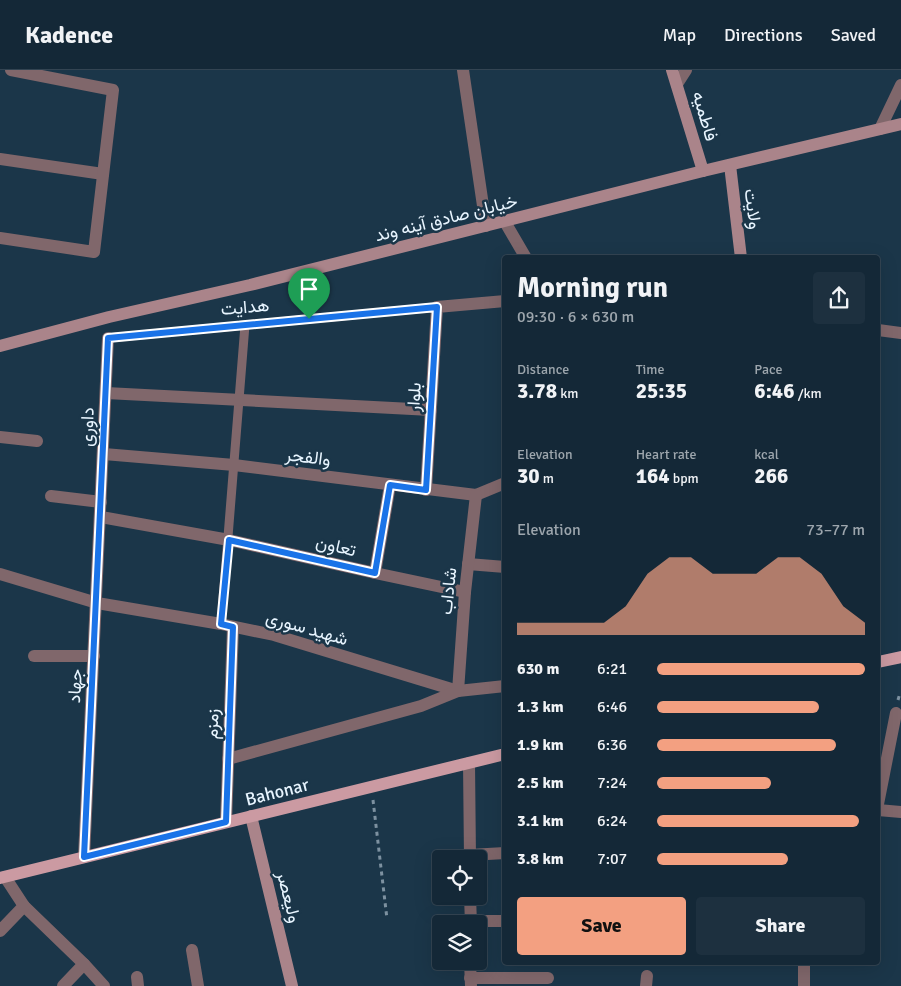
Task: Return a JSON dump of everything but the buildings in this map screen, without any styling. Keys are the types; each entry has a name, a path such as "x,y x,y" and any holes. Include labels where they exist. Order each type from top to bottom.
{"main road":[{"name":"فاطمیه","path":"672,70 702,171"},
{"name":"خیابان صادق آینه وند","path":"0,346 109,317 250,285 506,222 702,171 730,166 901,124"},
{"name":"ولایت","path":"730,166 741,255"},
{"path":"880,662 901,657"},
{"name":"Bahonar","path":"2,877 502,755"},
{"name":"ولیعصر","path":"251,816 292,986"}],"street":[{"path":"0,238 94,252 113,90 11,70"},
{"path":"463,70 486,226"},
{"path":"677,84 686,70"},
{"path":"880,129 901,85"},
{"path":"0,159 103,174"},
{"path":"506,222 524,255"},
{"name":"هدایت","path":"437,307 502,301"},
{"name":"بلوار","path":"426,490 437,307"},
{"path":"880,330 901,333"},
{"name":"داوری","path":"101,517 108,338"},
{"path":"106,393 431,410"},
{"path":"0,437 37,441"},
{"name":"والفجر","path":"104,454 234,465 476,495 502,483"},
{"path":"375,573 390,485"},
{"name":"شاداب","path":"458,691 465,592 476,495"},
{"path":"51,496 101,502"},
{"name":"تعاون","path":"101,517 229,540 465,592"},
{"name":"جهاد","path":"84,857 101,517"},
{"path":"468,564 502,567"},
{"name":"شهید سوری","path":"0,574 96,603 274,635 458,691 502,686"},
{"name":"زمزم","path":"226,822 228,759 227,626"},
{"path":"34,656 94,656"},
{"path":"228,759 421,706 458,691"},
{"path":"880,794 896,713"},
{"path":"469,763 470,850"},
{"path":"880,810 901,812"},
{"path":"487,855 502,853"},
{"path":"2,877 24,906 104,986"},
{"path":"0,932 24,906"},
{"path":"487,922 502,921"},
{"path":"192,950 198,986"},
{"path":"63,986 84,964"},
{"path":"804,965 804,986"},
{"path":"471,982 548,978"}],"lane":[{"name":"هدایت","path":"108,338 437,307"},
{"path":"227,626 229,540 245,325"}],"path":[{"path":"372,786 387,919"}],"route":[{"path":"437,307 426,490 390,485 375,573 229,540 221,624 233,627 226,822 84,857 108,338 309,319 437,307"}]}
